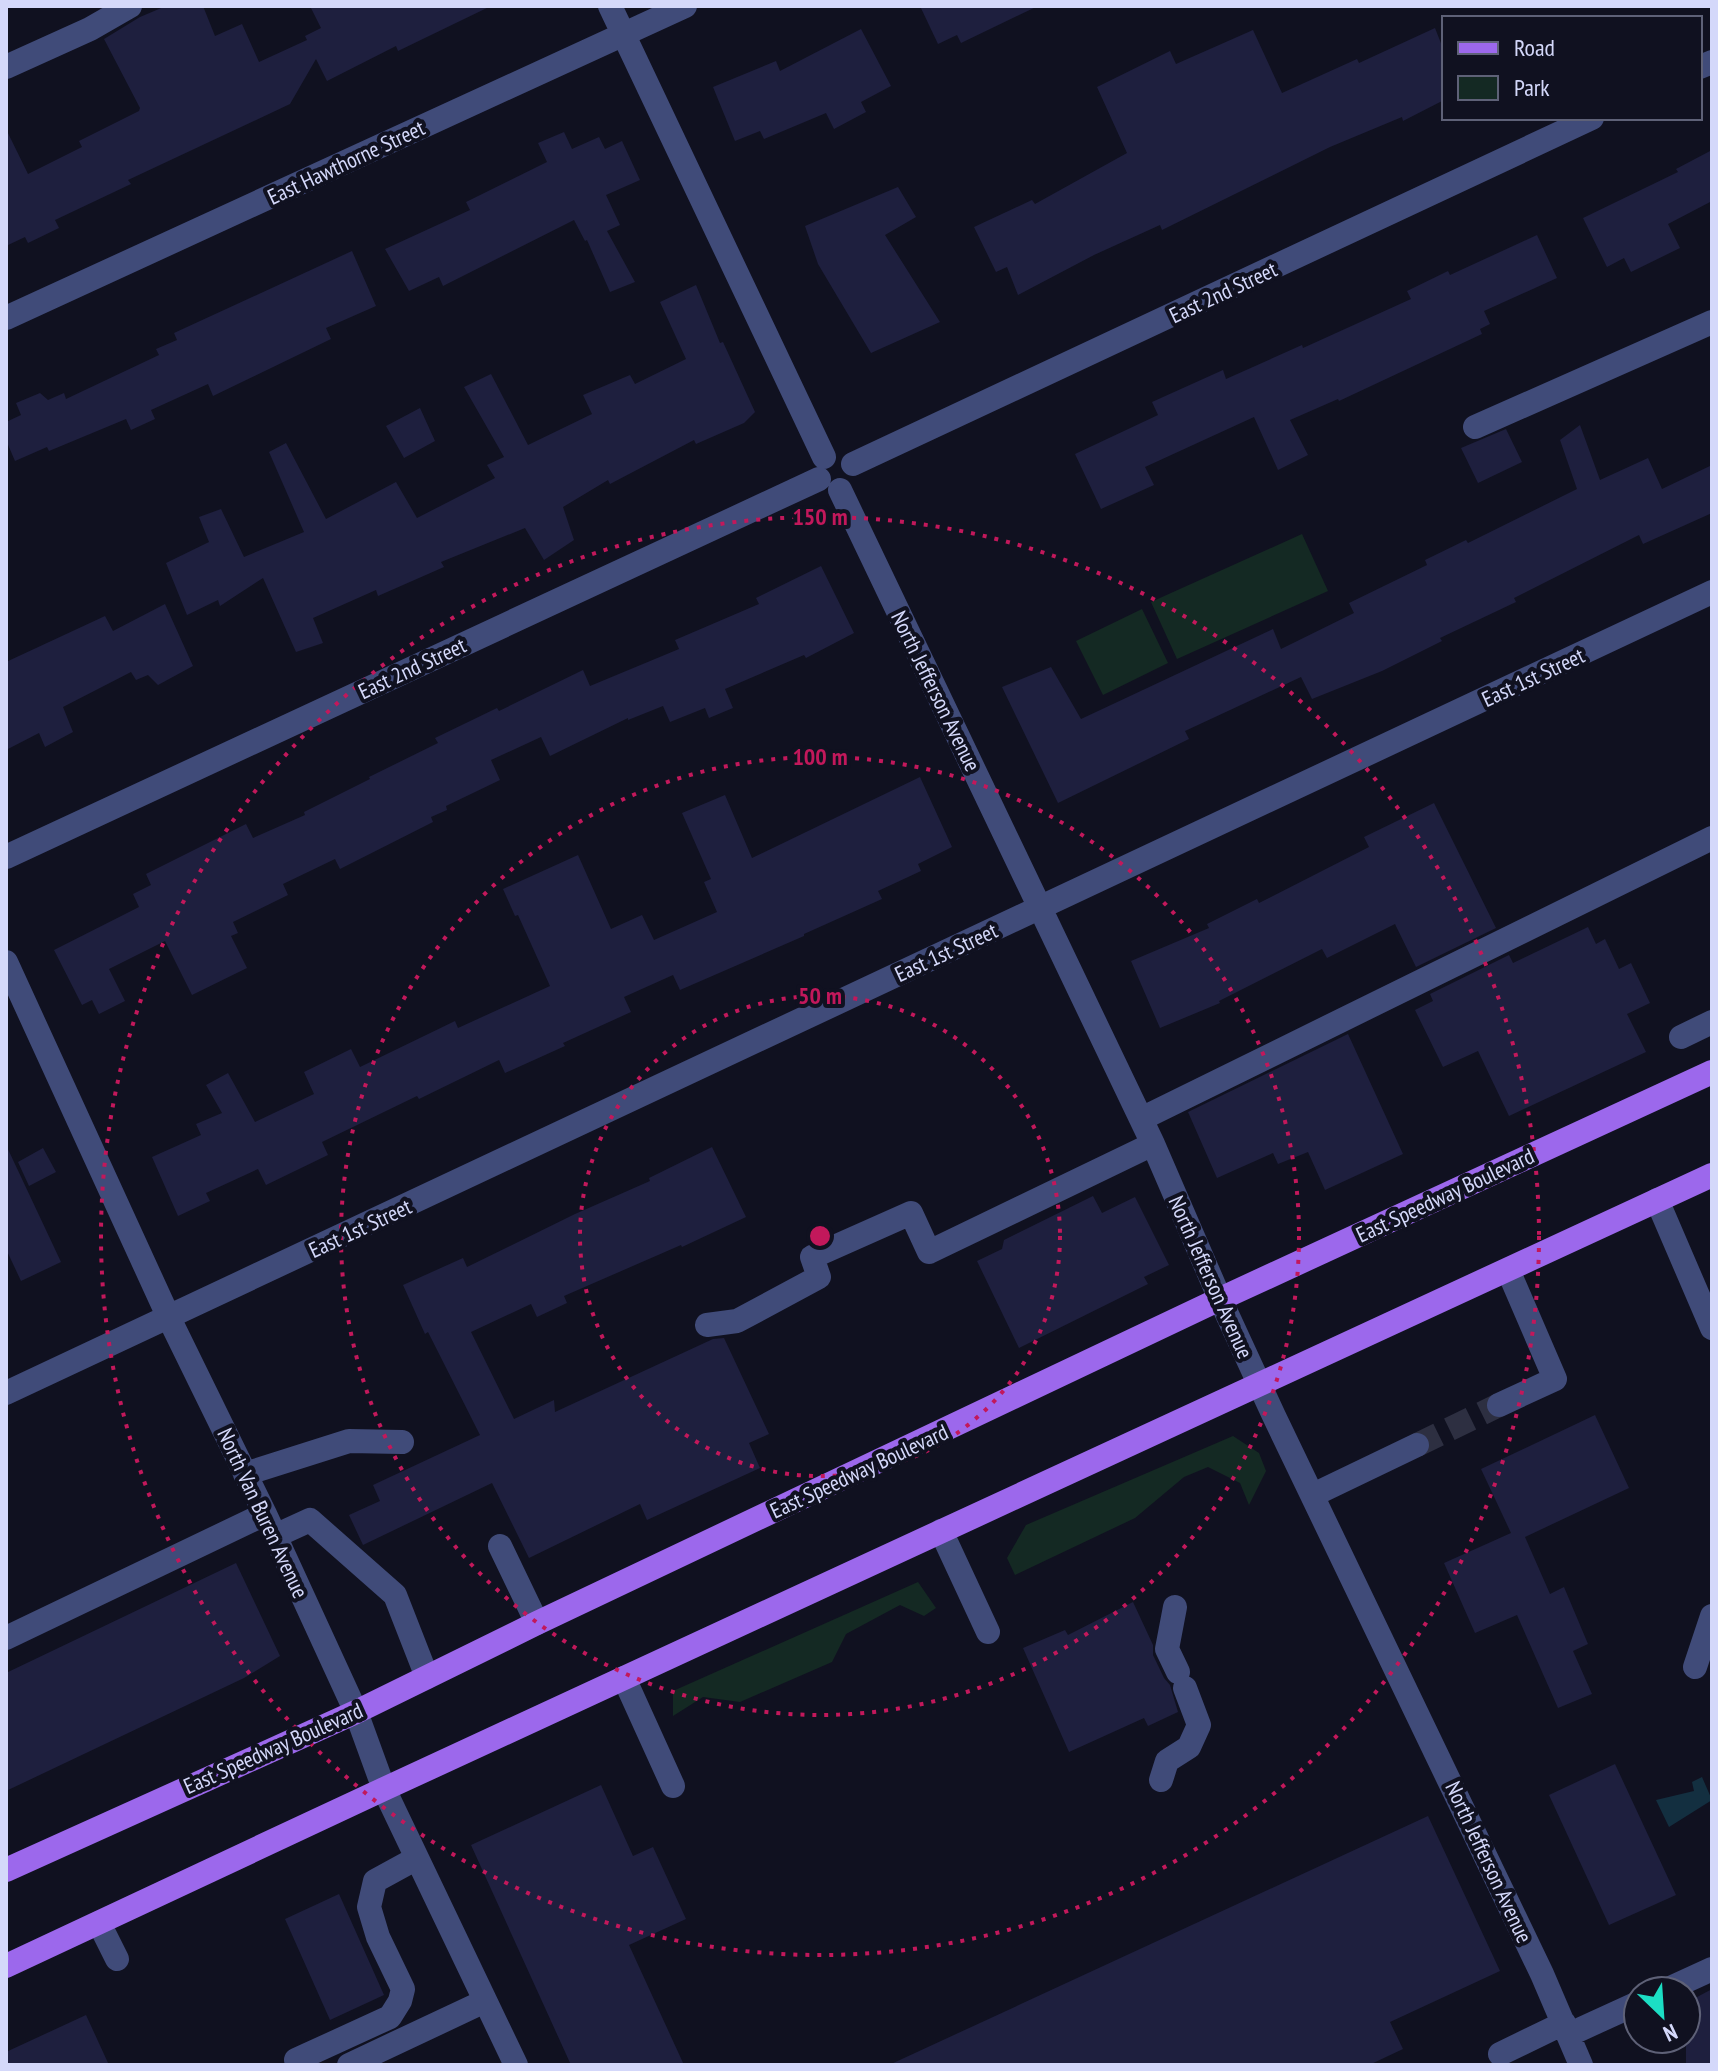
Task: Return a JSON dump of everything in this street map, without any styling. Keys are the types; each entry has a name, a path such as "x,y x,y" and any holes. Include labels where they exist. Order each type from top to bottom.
{"main road":[{"name":"East Speedway Boulevard","path":"6,1870 356,1712 1220,1299 1712,1072"},
{"path":"6,1966 1712,1175"}],"street":[{"path":"6,67 90,29 130,6"},
{"name":"North Jefferson Avenue","path":"610,6 828,475 1153,1144 1259,1383 1581,2065"},
{"name":"East Hawthorne Street","path":"6,318 685,6"},
{"name":"East 2nd Street","path":"6,857 828,475 841,453 853,464 1588,120"},
{"path":"1475,427 1712,322"},
{"name":"East 1st Street","path":"6,1393 1712,592"},
{"path":"1141,1119 1712,838"},
{"name":"North Van Buren Avenue","path":"6,962 169,1318 270,1525 356,1712 384,1789 516,2065"},
{"path":"1681,1037 1712,1022"},
{"path":"707,1325 737,1321 819,1277 812,1257 911,1213 929,1252 1153,1144"},
{"path":"1657,1200 1712,1328"},
{"path":"1499,1405 1555,1379 1508,1270"},
{"path":"245,1474 349,1441 402,1442"},
{"path":"1313,1495 1417,1445"},
{"path":"6,1638 270,1525 310,1520 395,1595 427,1677"},
{"path":"941,1531 988,1632"},
{"path":"500,1546 537,1623"},
{"path":"1161,1780 1167,1761 1189,1747 1199,1725 1167,1649 1175,1607"},
{"path":"1695,1667 1712,1616"},
{"path":"624,1678 673,1786"},
{"path":"296,2060 390,2017 400,2001 403,1989 378,1937 369,1907 375,1881 417,1858"},
{"path":"99,1923 117,1959"},
{"path":"349,2065 485,2001"},
{"path":"1500,2054 1622,2009"}],"green space":[{"path":"1302,534 1328,591 1177,659 1151,602"},
{"path":"1142,609 1168,663 1103,695 1076,641"},
{"path":"1233,1436 1259,1453 1266,1471 1249,1505 1240,1483 1208,1467 1184,1477 1135,1518 1015,1575 1007,1558 1026,1525"},
{"path":"918,1582 936,1608 924,1616 900,1605 846,1634 832,1662 740,1702 703,1697 673,1716 673,1691"}],"water":[{"path":"1702,1777 1712,1800 1669,1827 1656,1800 1694,1791 1692,1782"}],"building":[{"path":"166,6 203,6 215,36 242,24 259,62 307,40 305,36 321,28 310,6 491,6 398,51 396,46 327,81 316,59 290,104 128,180 131,184 55,220 59,228 28,243 25,237 6,246 6,129 28,174 82,147 79,141 139,111 104,39 140,17"},
{"path":"920,6 1038,6 961,43 957,35 938,44"},
{"path":"1435,28 1442,46 1442,101 1403,121 1402,117 1330,147 1162,230 1160,225 1094,255 1018,295 1007,267 996,272 974,227 1032,200 1035,204 1127,153 1097,87 1170,51 1176,64 1253,30 1282,93 1357,59 1359,63"},
{"path":"861,29 891,86 861,102 866,112 834,129 826,113 764,139 760,131 735,141 713,87 776,61 780,71"},
{"path":"564,132 572,149 599,137 605,149 622,141 640,180 606,195 620,225 607,231 635,282 610,292 587,240 574,220 443,286 439,277 409,291 385,249 470,210 466,202 547,162 538,143"},
{"path":"1712,150 1712,201 1668,224 1680,248 1631,272 1624,258 1607,267 1583,218 1678,172 1676,169"},
{"path":"898,187 916,217 885,235 940,322 871,353 818,264 805,226"},
{"path":"1537,235 1557,278 1484,311 1490,324 1480,329 1482,334 1339,401 1290,420 1308,455 1278,470 1254,417 1145,467 1154,485 1101,509 1075,454 1158,415 1152,402 1223,370 1226,379 1302,345 1303,348 1411,299 1407,291 1448,271 1450,275"},
{"path":"352,251 376,306 326,328 331,339 213,396 208,384 151,410 155,419 131,430 126,419 49,451 47,447 15,461 6,440 6,422 21,415 16,403 40,393 48,400 64,393 66,399 159,355 156,349 177,340 174,333"},
{"path":"696,285 720,343 723,342 755,412 744,423 696,444 694,440 610,484 608,480 563,507 574,540 544,560 525,528 441,562 444,567 378,596 376,590 313,618 323,643 296,652 263,578 220,606 218,600 187,615 166,563 209,542 199,517 221,509 244,557 304,532 269,452 286,443 326,519 396,482 417,518 495,478 487,465 504,457 464,387 491,374 528,445 592,414 583,395 630,375 635,384 686,359 660,302"},
{"path":"420,408 435,441 404,458 386,426"},
{"path":"1580,425 1600,480 1648,458 1662,489 1712,465 1712,513 1643,544 1639,535 1514,598 1516,602 1440,638 1442,641 1382,671 1312,699 1301,677 1185,731 1189,739 1058,803 1002,687 1051,667 1081,719 1273,629 1281,649 1354,613 1349,603 1427,565 1425,560 1466,540 1468,543 1577,489 1560,440"},
{"path":"1506,429 1522,462 1478,483 1461,448"},
{"path":"821,566 854,633 806,658 804,655 725,689 733,708 709,718 705,708 670,722 663,706 628,718 550,756 541,737 491,760 500,780 446,806 447,810 431,817 433,822 340,869 335,859 283,884 288,895 233,922 238,933 231,936 247,968 192,995 165,941 109,969 125,1001 99,1014 92,1000 82,1005 54,950 139,907 133,894 151,885 146,874 246,824 253,838 305,815 304,812 438,743 435,738 583,670 590,686 679,649 675,640 759,604 756,598"},
{"path":"165,604 193,666 158,685 148,675 136,680 131,672 63,707 73,732 45,747 39,733 6,750 6,662 105,616 113,631"},
{"path":"920,777 952,847 918,864 921,871 878,891 882,899 680,990 673,975 624,997 631,1012 563,1043 565,1046 505,1073 499,1060 419,1099 417,1096 322,1142 328,1155 266,1185 258,1169 206,1193 210,1201 178,1216 152,1157 201,1135 196,1124 222,1113 206,1085 228,1073 255,1122 314,1094 304,1072 351,1049 360,1067 455,1021 458,1028 550,986 503,889 578,855 611,929 642,915 654,940 717,912 704,882 711,879 682,813 725,795 752,858"},
{"path":"1434,803 1496,928 1416,967 1395,924 1327,958 1322,949 1220,1003 1160,1028 1131,961 1209,928 1207,924 1257,899 1259,903 1369,847 1364,837"},
{"path":"1588,927 1596,944 1605,939 1619,969 1631,963 1650,1003 1627,1014 1646,1052 1509,1116 1478,1051 1443,1067 1415,1010 1433,1001 1430,994 1509,955 1513,963"},
{"path":"1348,1034 1403,1154 1325,1190 1308,1152 1278,1164 1273,1153 1217,1178 1188,1112"},
{"path":"6,1145 61,1262 21,1281 6,1249"},
{"path":"712,1147 746,1217 564,1296 567,1303 537,1317 531,1304 471,1332 514,1419 554,1400 555,1412 713,1339 724,1338 769,1434 749,1443 760,1468 647,1520 640,1504 529,1558 492,1483 363,1545 349,1515 380,1501 373,1485 480,1435 428,1332 425,1334 403,1285 463,1258 467,1267 650,1181 649,1178"},
{"path":"43,1148 56,1172 29,1186 18,1162"},
{"path":"1093,1196 1102,1213 1135,1197 1169,1265 1144,1277 1148,1284 1019,1348 977,1261 1002,1249 1004,1240"},
{"path":"1595,1415 1629,1488 1525,1537 1550,1594 1564,1587 1588,1644 1573,1651 1592,1694 1558,1708 1517,1615 1475,1633 1444,1563 1511,1533 1481,1469"},
{"path":"236,1563 280,1656 244,1678 6,1791 6,1673"},
{"path":"1133,1602 1153,1645 1153,1655 1170,1685 1178,1712 1148,1726 1144,1718 1069,1752 1023,1648 1065,1630 1068,1635"},
{"path":"1615,1764 1676,1895 1609,1925 1549,1795"},
{"path":"601,1785 633,1856 653,1847 686,1919 629,1945 684,2065 571,2065 471,1845"},
{"path":"1428,1816 1500,1971 1390,2022 1403,2049 1369,2065 889,2065"},
{"path":"339,1894 384,1995 330,2020 285,1919"},
{"path":"1712,1989 1712,2065 1686,2065 1686,2055 1702,2055 1702,1994"},
{"path":"86,2015 109,2065 6,2065 6,2052"}],"tunnel":[{"path":"1417,1445 1499,1405"}]}
